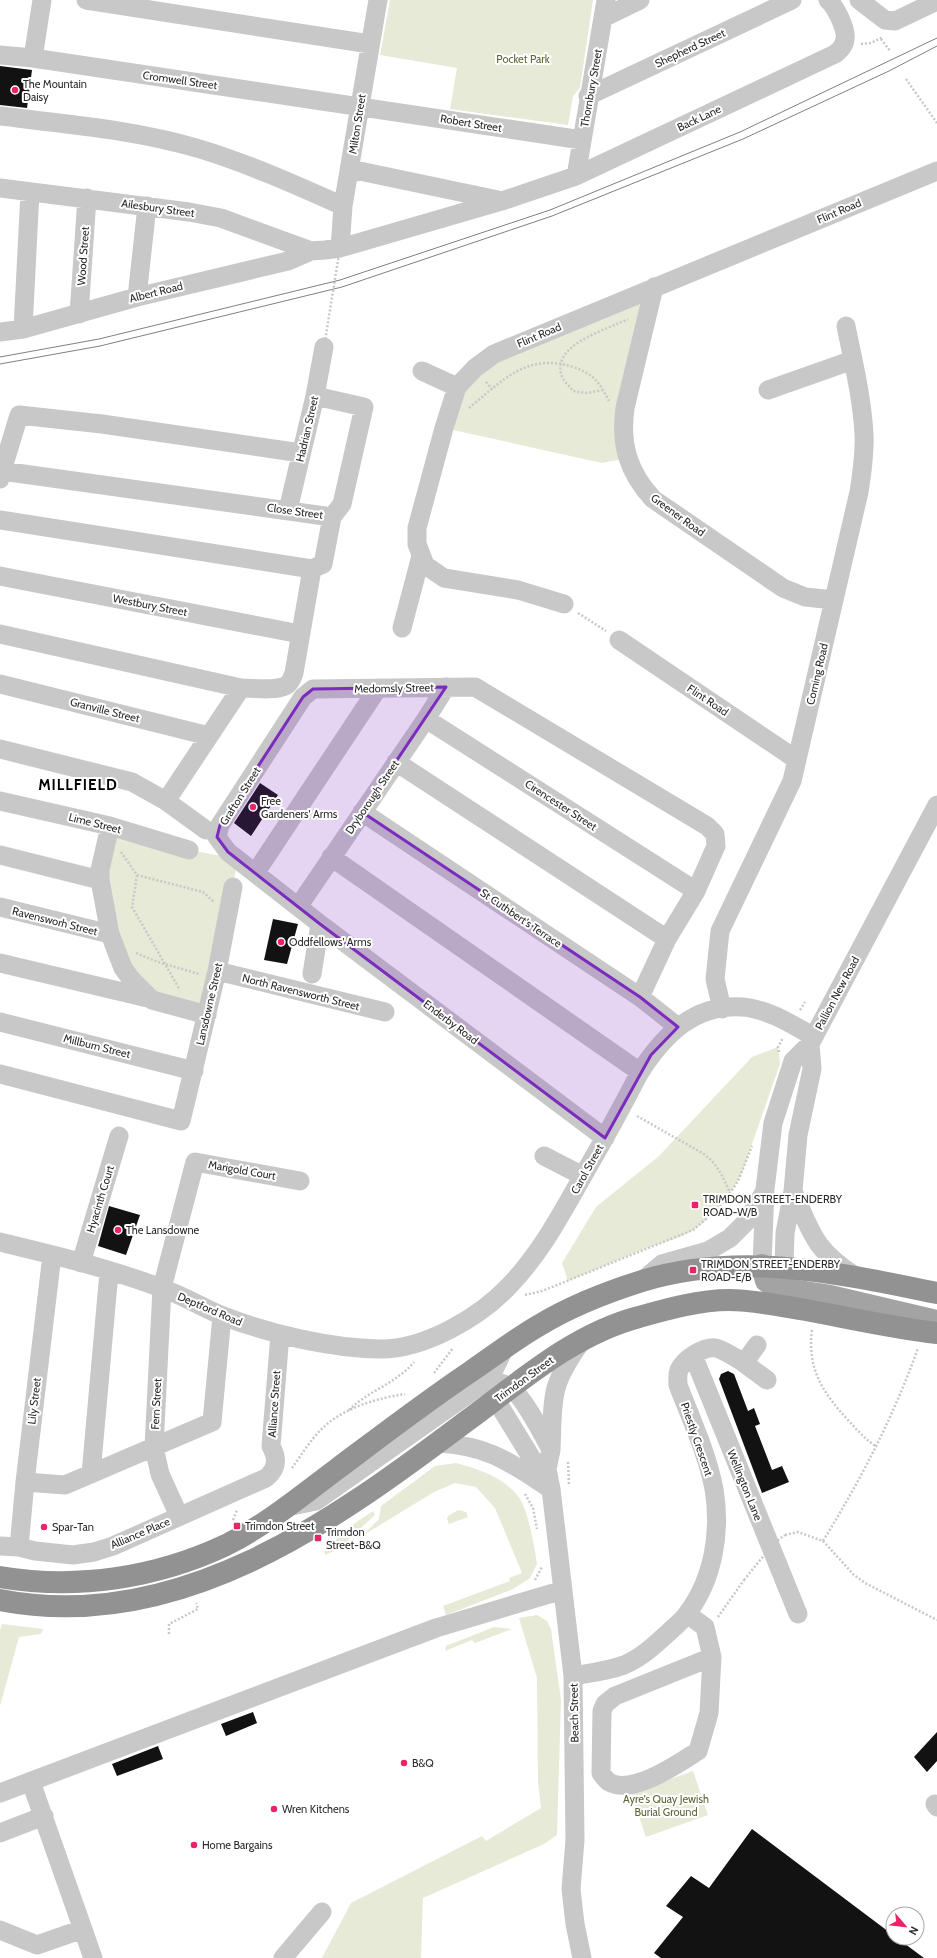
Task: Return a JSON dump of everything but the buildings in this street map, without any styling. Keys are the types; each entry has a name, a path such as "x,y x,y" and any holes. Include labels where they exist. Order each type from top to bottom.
{"highway":[{"path":"0,1577 40,1581 89,1582 143,1574 184,1562 227,1544 287,1507 426,1402 539,1325 585,1303 642,1281 701,1268 762,1265 784,1266 855,1276 937,1292"},
{"name":"Trimdon Street","path":"0,1600 44,1606 110,1604 173,1592 249,1563 314,1528 438,1443 499,1390 562,1351 637,1317 727,1300 758,1302 928,1339"}],"main road":[{"path":"762,1265 766,1281 770,1285 777,1288 830,1296 937,1321"}],"street":[{"path":"33,58 42,0"},
{"path":"86,0 370,44"},
{"name":"Milton Street","path":"340,248 343,206 378,0"},
{"path":"605,9 640,0"},
{"name":"Shepherd Street","path":"588,96 792,0"},
{"path":"828,0 836,10 845,30 845,44"},
{"path":"859,0 882,11 895,20 937,1"},
{"name":"Thornbury Street","path":"576,176 588,96 605,9"},
{"name":"Back Lane","path":"311,251 340,248 502,201 576,176 835,54 845,44"},
{"name":"Cromwell Street","path":"0,55 33,58 360,106"},
{"name":"Robert Street","path":"360,106 582,140"},
{"path":"0,116 91,126 199,148 262,171 343,206"},
{"path":"350,169 502,201"},
{"name":"Flint Road","path":"564,604 518,590 444,578 425,565 417,544 417,528 444,428 457,387 475,368 494,354 937,171"},
{"name":"Ailesbury Street","path":"0,188 147,206 221,218 311,251"},
{"path":"23,329 30,192"},
{"name":"Wood Street","path":"79,314 87,198"},
{"path":"137,297 147,206"},
{"name":"Albert Road","path":"0,332 23,329 137,297 288,261 311,251"},
{"name":"Greener Road","path":"654,287 625,408 623,428 624,442 634,472 643,488 653,499 783,588 805,597 834,600"},
{"name":"Corning Road","path":"722,1008 715,979 720,931 792,781 859,492 863,461 861,407 846,326"},
{"name":"Hadrian Street","path":"288,510 315,396 324,347"},
{"path":"768,390 853,360"},
{"path":"422,371 457,387"},
{"path":"315,396 364,407 342,504 332,517"},
{"path":"1,475 19,415 102,424 301,453"},
{"name":"Close Street","path":"1,475 288,510 332,517 323,564 312,569"},
{"path":"0,520 312,569 294,673 286,686 278,688 240,688 0,634"},
{"path":"402,628 421,556"},
{"name":"Westbury Street","path":"0,576 300,634"},
{"name":"Flint Road","path":"619,640 797,760"},
{"name":"Granville Street","path":"0,684 209,736"},
{"name":"Dryborough Street","path":"298,906 426,719 446,687"},
{"name":"Medomsly Street","path":"313,689 475,687 707,826 715,834 716,846 696,891"},
{"path":"166,801 240,688"},
{"path":"256,872 378,688"},
{"name":"Grafton Street","path":"298,906 256,872 228,852 217,837 220,825 303,697 313,689"},
{"name":"Cirencester Street","path":"426,719 696,891"},
{"path":"0,749 132,782 166,801 206,830"},
{"path":"396,762 667,939"},
{"name":"Lime Street","path":"0,801 189,850"},
{"name":"Pallion New Road","path":"762,1265 766,1189 773,1123 781,1092 793,1061 812,1040 937,805"},
{"name":"St Cuthbert's Terrace","path":"362,812 640,998 678,1027"},
{"path":"110,830 100,870 100,880 112,938 123,968 131,979 152,1000"},
{"path":"0,855 100,880"},
{"path":"331,857 640,1072"},
{"name":"Lansdowne Street","path":"0,1074 181,1121 194,1071 199,1013 216,975 233,887"},
{"path":"640,998 667,939 696,891"},
{"name":"Enderby Road","path":"298,906 604,1138"},
{"name":"Ravensworh Street","path":"0,908 112,938"},
{"path":"312,974 320,924"},
{"path":"0,963 199,1013"},
{"name":"North Ravensworth Street","path":"216,975 384,1012"},
{"name":"Carol Street","path":"450,1339 509,1287 552,1232 640,1072 651,1055 678,1027 702,1013 722,1008 744,1007 766,1013 812,1040"},
{"name":"Millburn Street","path":"0,1022 194,1071"},
{"path":"758,1302 769,1296 777,1288 784,1266 785,1233 793,1191 798,1135 812,1069 812,1040"},
{"name":"Hyacinth Court","path":"81,1263 119,1136"},
{"path":"544,1156 583,1176"},
{"name":"Marigold Court","path":"162,1288 195,1162 300,1181"},
{"name":"Pallion New Road","path":"642,1281 662,1264 708,1251 730,1238 746,1221 766,1189"},
{"path":"793,1191 815,1241 832,1260 855,1276"},
{"name":"Deptford Road","path":"0,1242 81,1263 162,1288 222,1316 280,1334 313,1342 380,1349 450,1339"},
{"name":"Lily Street","path":"19,1547 25,1482 52,1255"},
{"path":"91,1474 109,1272"},
{"name":"Fern Street","path":"162,1288 154,1447 160,1474 179,1516"},
{"path":"25,1482 65,1485 212,1422 222,1316"},
{"name":"Alliance Street","path":"280,1334 271,1446 276,1455 276,1466 280,1473"},
{"name":"Beach Street","path":"581,1342 570,1357 556,1388 553,1403 551,1450 547,1468 551,1489 573,1676 575,1840 571,1889 575,1924 582,1958"},
{"path":"744,1363 756,1345"},
{"name":"Priestly Crescent","path":"573,1676 624,1665 640,1656 657,1643 687,1614 705,1582 712,1560 716,1536 714,1490 708,1464 678,1385 679,1369 684,1362 693,1356 714,1348 721,1350 744,1363 767,1380"},
{"path":"504,1349 495,1365 499,1390 534,1462 547,1468"},
{"name":"Wellington Lane","path":"693,1356 798,1614"},
{"path":"287,1507 316,1501 471,1390 481,1385 499,1390 536,1422 551,1450"},
{"path":"438,1443 462,1445 495,1454 551,1489"},
{"name":"Alliance Place","path":"0,1546 19,1547 35,1551 73,1555 94,1552 113,1546 280,1473"},
{"path":"0,1793 436,1628 563,1590"},
{"path":"687,1614 705,1627 712,1657 709,1714 698,1751 666,1771 629,1786 610,1782 601,1773 602,1712 605,1704 615,1696 712,1657"},
{"path":"31,1782 93,1958"},
{"path":"0,1833 44,1816"},
{"path":"283,1958 322,1912"},
{"path":"0,1930 37,1945 83,1929"}],"path":[{"path":"882,11 881,39 890,51"},
{"path":"845,44 872,43 881,39"},
{"path":"906,79 937,124"},
{"path":"324,347 340,248"},
{"path":"603,390 587,394 573,391 564,379 561,363 562,356 576,343 650,308"},
{"path":"468,409 515,372 534,363 561,363 582,370 600,382 623,428"},
{"path":"564,604 619,640"},
{"path":"110,830 136,875 132,907 165,965 199,1013"},
{"path":"136,875 203,892 212,902 230,906"},
{"path":"112,938 165,965 216,975"},
{"path":"778,1047 780,1059"},
{"path":"621,1108 704,1154 719,1168 730,1193"},
{"path":"522,1296 542,1292 647,1248 681,1236 704,1222 718,1208 741,1176 752,1143"},
{"path":"812,1324 811,1351 821,1386 832,1403 868,1441 877,1448"},
{"path":"431,1377 450,1339"},
{"path":"823,1541 877,1448 905,1384 928,1339"},
{"path":"347,1412 360,1400 407,1370 414,1361"},
{"path":"280,1473 326,1425 347,1412 382,1397 408,1393"},
{"path":"232,1526 238,1507"},
{"path":"705,1627 718,1617 744,1580 774,1543 785,1535 798,1532 823,1541 854,1575 865,1583 937,1620"},
{"path":"169,1634 169,1624 198,1608 193,1598"}],"highlighted area":[{"path":"446,687 362,812 640,997 678,1027 651,1055 605,1138 320,924 228,852 217,837 220,825 303,697 313,689"}],"green space":[{"name":"Pocket Park","path":"390,0 593,0 580,88 573,96 568,125 450,109 457,68 380,55"},
{"path":"654,287 625,408 629,458 602,463 444,428 475,368"},
{"path":"110,826 189,850 238,859 207,1015 140,988 102,898"},
{"path":"778,1047 780,1064 743,1170 726,1199 710,1217 692,1231 682,1236 651,1246 568,1281 562,1263 596,1207 659,1156 752,1057"},
{"path":"456,1463 483,1471 500,1480 520,1499 526,1512 537,1564 530,1578 513,1589 446,1615 443,1606 510,1581 509,1578 522,1573 495,1508 476,1487 455,1483 434,1492 362,1536 379,1519 381,1506 435,1466"},
{"path":"458,1510 466,1512 468,1517 449,1524 447,1519 448,1516"},
{"path":"373,1511 375,1515 339,1548 326,1555 324,1552 345,1530"},
{"path":"537,1615 547,1621 551,1629 561,1700 557,1835 544,1844 423,1898 421,1958 322,1958 351,1903 482,1836 486,1841 541,1808 538,1782 537,1678 519,1618"},
{"path":"2,1624 43,1629 41,1634 19,1637 0,1706 0,1630"},
{"path":"494,1627 512,1629 475,1643 472,1640 445,1651 446,1646"},
{"name":"Ayre's Quay Jewish Burial Ground","path":"693,1771 708,1815 646,1837 631,1793"}],"tram line":[{"path":"0,357 99,339 340,280 550,210 740,132 937,38"},
{"path":"0,364 100,346 342,287 552,216 743,139 889,71 937,46"}],"place":[{"name":"The Mountain Daisy","path":"15,90"},
{"name":"Free Gardeners' Arms","path":"253,807"},
{"name":"Oddfellows' Arms","path":"281,942"},
{"name":"TRIMDON STREET-ENDERBY ROAD-W/B","path":"695,1205"},
{"name":"The Lansdowne","path":"118,1230"},
{"name":"TRIMDON STREET-ENDERBY ROAD-E/B","path":"693,1270"},
{"name":"Trimdon Street","path":"237,1526"},
{"name":"Spar-Tan","path":"44,1527"},
{"name":"Trimdon Street-B&Q","path":"318,1538"},
{"name":"B&Q","path":"404,1763"},
{"name":"Wren Kitchens","path":"274,1809"},
{"name":"Home Bargains","path":"194,1845"}],"district":[{"name":"MILLFIELD","path":"78,785"}]}
